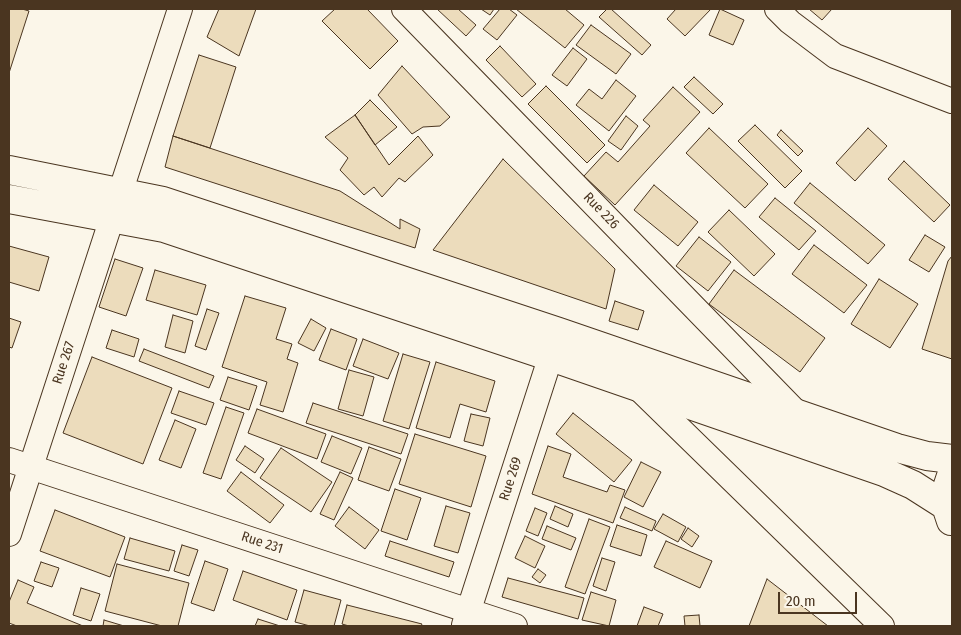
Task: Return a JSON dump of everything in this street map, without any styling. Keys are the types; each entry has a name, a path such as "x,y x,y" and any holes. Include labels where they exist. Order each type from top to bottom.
{"main road":[{"path":"9,170 116,205 164,228 551,357 884,472 913,485 949,515"},
{"path":"9,199 116,205 162,201 559,332 897,448 927,456 952,459"},
{"path":"949,515 945,494 952,472"}],"street":[{"name":"Rue 267","path":"9,534 20,463 116,205 180,9"},
{"name":"Rue 226","path":"404,9 798,414"},
{"path":"777,9 790,22 835,56 952,101"},
{"name":"Rue 269","path":"466,619 559,332"},
{"path":"638,388 882,626"},
{"name":"Rue 231","path":"20,463 466,619 515,626"}],"building":[{"path":"9,9 29,11 9,73"},
{"path":"219,9 256,9 239,56 207,37"},
{"path":"335,9 367,9 398,41 370,69 322,21"},
{"path":"437,9 458,9 476,25 466,36"},
{"path":"481,9 494,9 490,15"},
{"path":"500,9 509,9 517,15 497,40 483,29"},
{"path":"516,9 565,9 584,25 565,48"},
{"path":"607,9 611,9 651,45 642,55 599,17"},
{"path":"676,9 711,9 685,36 667,19"},
{"path":"720,9 744,20 733,45 709,35"},
{"path":"809,9 832,9 822,20"},
{"path":"591,25 631,54 616,74 576,45"},
{"path":"500,46 536,84 522,97 486,60"},
{"path":"573,48 587,59 567,86 552,75"},
{"path":"199,55 236,67 210,148 173,136"},
{"path":"402,66 450,117 440,126 423,127 412,134 378,95"},
{"path":"694,77 723,104 713,114 684,87"},
{"path":"616,80 636,96 609,131 576,105 589,89 602,99"},
{"path":"546,86 605,145 587,163 528,104"},
{"path":"673,87 700,112 615,205 584,176 606,152 618,162 650,126 643,120"},
{"path":"370,100 397,127 375,145 355,115"},
{"path":"355,115 389,165 418,136 433,155 405,182 399,178 382,197 374,187 364,195 340,170 348,158 325,137"},
{"path":"626,116 638,126 621,150 608,141"},
{"path":"755,125 802,171 785,188 738,141"},
{"path":"709,128 768,184 745,208 686,153"},
{"path":"868,128 887,146 855,181 836,163"},
{"path":"781,130 803,151 798,156 777,135"},
{"path":"173,136 340,191 400,229 400,219 420,229 415,248 165,167"},
{"path":"503,159 615,269 606,309 433,250"},
{"path":"904,161 950,205 934,222 888,179"},
{"path":"810,183 885,245 868,264 794,203"},
{"path":"654,185 698,222 678,246 634,210"},
{"path":"775,198 816,231 799,250 759,217"},
{"path":"729,210 775,254 754,276 708,232"},
{"path":"925,235 945,247 929,272 909,260"},
{"path":"699,237 731,262 708,291 676,266"},
{"path":"814,245 867,285 844,313 792,274"},
{"path":"9,246 49,257 39,291 9,282"},
{"path":"952,256 952,359 922,349 948,261"},
{"path":"115,259 143,268 126,316 99,307"},
{"path":"155,270 206,285 197,315 146,300"},
{"path":"734,270 825,338 800,372 709,304"},
{"path":"879,279 918,304 890,348 851,324"},
{"path":"245,296 286,308 276,339 292,344 287,359 298,363 283,412 260,405 267,382 222,367"},
{"path":"615,301 644,311 638,330 609,321"},
{"path":"207,309 219,313 206,350 195,346"},
{"path":"173,315 193,321 185,353 165,347"},
{"path":"9,318 21,322 12,348 9,347"},
{"path":"311,319 326,328 314,351 298,343"},
{"path":"331,329 357,339 346,370 319,360"},
{"path":"112,330 139,339 134,357 106,348"},
{"path":"363,339 399,353 388,379 353,366"},
{"path":"144,349 214,376 209,388 139,361"},
{"path":"403,354 430,362 409,429 383,421"},
{"path":"92,357 172,388 143,464 63,433"},
{"path":"436,362 495,381 486,412 460,404 450,438 416,428"},
{"path":"349,370 374,377 363,416 338,409"},
{"path":"228,377 257,386 249,410 220,400"},
{"path":"179,391 214,403 206,425 171,413"},
{"path":"313,403 408,434 401,454 306,423"},
{"path":"226,407 244,413 221,479 203,473"},
{"path":"257,409 326,434 317,459 248,433"},
{"path":"573,413 632,460 614,482 556,434"},
{"path":"471,414 490,418 483,446 464,441"},
{"path":"175,420 196,429 181,468 159,460"},
{"path":"415,434 486,456 471,507 399,484"},
{"path":"332,436 362,448 351,474 321,462"},
{"path":"245,446 264,459 255,473 236,460"},
{"path":"548,446 571,454 563,477 607,492 610,485 625,490 613,523 532,494"},
{"path":"369,447 401,459 389,491 358,480"},
{"path":"281,448 332,482 311,512 260,478"},
{"path":"641,462 661,472 643,507 624,497"},
{"path":"241,472 284,505 270,523 227,491"},
{"path":"340,472 353,478 334,520 320,514"},
{"path":"395,489 421,498 407,540 381,531"},
{"path":"446,506 470,513 458,553 434,546"},
{"path":"555,506 573,514 568,527 550,519"},
{"path":"349,507 379,530 365,549 335,526"},
{"path":"625,507 656,521 652,531 620,518"},
{"path":"535,508 547,513 538,536 526,531"},
{"path":"55,510 125,537 110,577 40,551"},
{"path":"663,514 686,527 678,542 654,529"},
{"path":"589,519 610,527 585,594 565,587"},
{"path":"617,525 647,535 641,556 610,546"},
{"path":"547,526 576,538 571,550 542,539"},
{"path":"688,528 699,536 692,547 681,539"},
{"path":"525,536 545,546 535,568 515,558"},
{"path":"130,538 175,551 169,571 124,559"},
{"path":"390,541 454,562 449,577 385,556"},
{"path":"666,541 712,561 700,588 654,567"},
{"path":"182,545 198,550 189,576 174,571"},
{"path":"602,558 615,562 606,591 593,586"},
{"path":"205,561 228,569 214,611 191,603"},
{"path":"41,562 59,568 52,587 34,581"},
{"path":"117,564 189,583 178,626 162,626 105,611"},
{"path":"538,569 546,575 540,583 532,577"},
{"path":"243,571 297,590 287,620 233,600"},
{"path":"508,578 584,598 578,619 502,597"},
{"path":"767,579 828,626 749,626"},
{"path":"18,580 34,587 27,603 83,626 17,626 9,623 9,602"},
{"path":"81,588 100,594 91,621 73,615"},
{"path":"304,590 341,600 334,626 310,626 295,622"},
{"path":"591,592 616,600 609,626 582,620"},
{"path":"347,605 422,624 421,626 349,626 342,624"},
{"path":"644,607 663,614 658,626 637,626"},
{"path":"699,615 700,626 685,626 684,616"},
{"path":"258,619 280,626 255,626"},
{"path":"104,620 124,626 103,626"}]}
